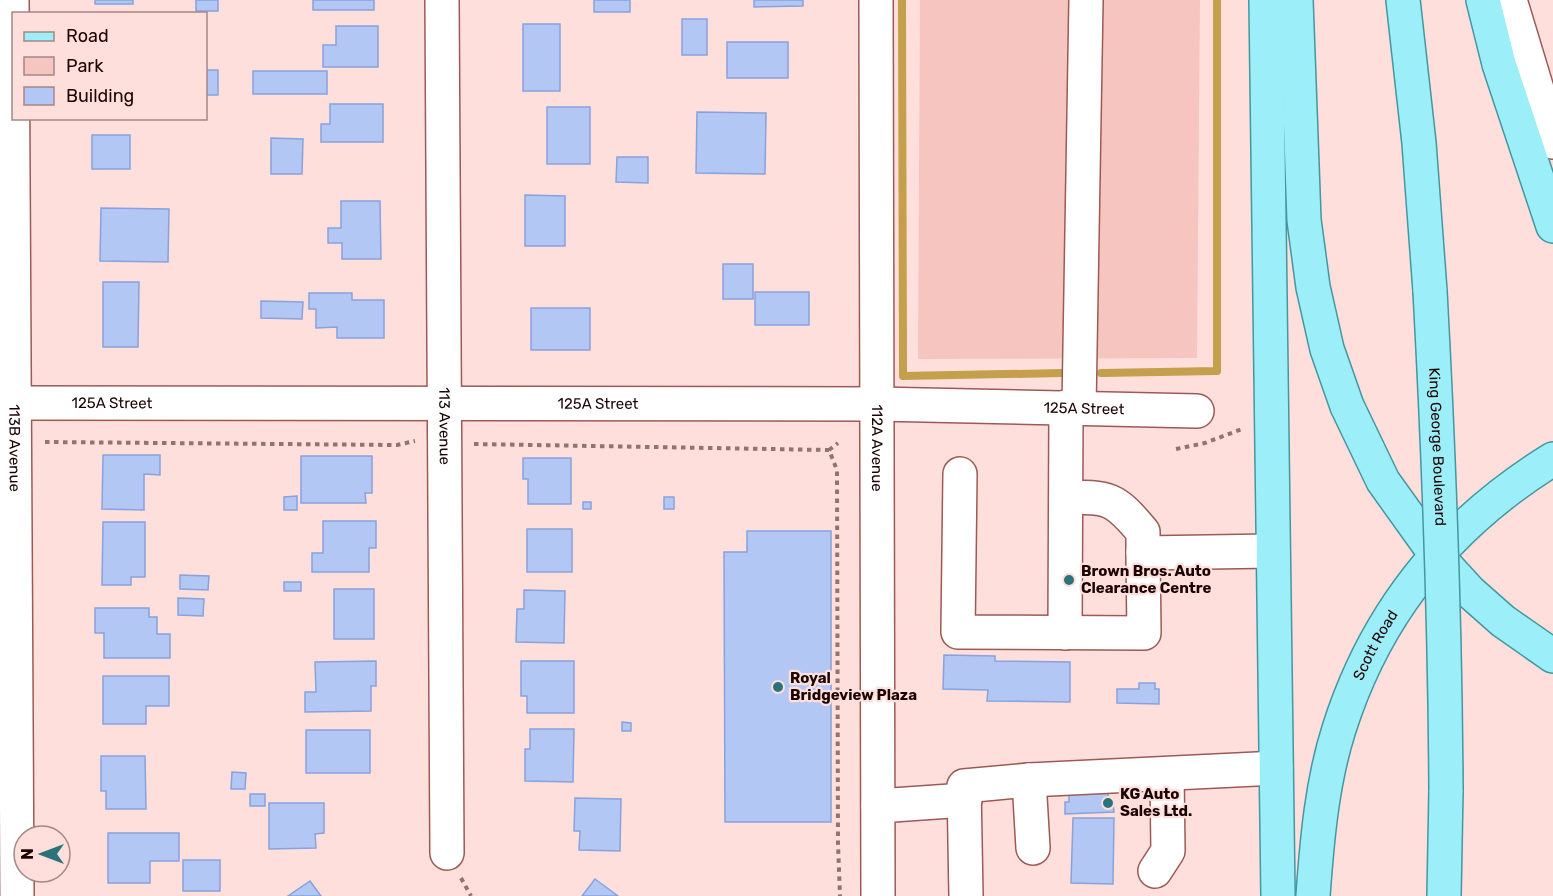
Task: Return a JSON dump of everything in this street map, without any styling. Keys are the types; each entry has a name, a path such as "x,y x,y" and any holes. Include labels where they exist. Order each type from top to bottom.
{"main road":[{"path":"1266,0 1278,896"},
{"path":"1296,0 1304,220 1313,287 1327,349 1347,406 1383,481 1436,555 1469,591 1503,621 1553,656"},
{"name":"King George Boulevard","path":"1403,0 1419,143 1440,474 1445,627 1444,896"},
{"path":"1483,0 1499,64 1543,172 1553,226"},
{"name":"Scott Road","path":"1313,896 1325,786 1338,730 1371,650 1397,608 1436,555 1483,509 1530,473 1553,459"}],"street":[{"name":"113B Avenue","path":"12,0 8,403 17,896"},
{"name":"113 Avenue","path":"442,0 447,853"},
{"name":"112A Avenue","path":"876,0 878,896"},
{"path":"1065,633 1066,498 1073,407 1086,0"},
{"path":"1510,0 1553,142"},
{"name":"125A Street","path":"8,403 877,404 1197,411"},
{"path":"960,474 958,633 1144,633 1143,532 1120,507 1105,498 1066,498"},
{"path":"1143,553 1273,551"},
{"path":"966,896 964,786 1029,780 1276,768"},
{"path":"1155,871 1168,851 1167,774"},
{"path":"1029,780 1033,848"},
{"path":"878,806 964,800"}],"path":[{"path":"44,442 397,445 419,441"},
{"path":"473,444 829,450 838,443"},
{"path":"829,450 837,470 840,896"}],"green space":[{"path":"920,0 1200,0 1197,358 918,359"}],"building":[{"path":"95,0 133,0 133,4 95,4"},
{"path":"196,0 218,0 218,11 196,11"},
{"path":"313,0 374,0 374,10 313,10"},
{"path":"594,0 630,0 630,12 594,12"},
{"path":"754,0 803,0 803,6 754,7"},
{"path":"682,19 707,19 707,55 682,55"},
{"path":"523,24 560,24 560,91 523,91"},
{"path":"336,26 378,26 378,67 323,67 323,45 336,45"},
{"path":"727,42 788,42 788,78 727,78"},
{"path":"207,70 218,70 218,95 207,95"},
{"path":"253,71 327,71 327,94 253,94"},
{"path":"330,104 383,104 383,142 321,142 321,124 330,124"},
{"path":"547,107 590,107 590,164 547,164"},
{"path":"697,112 766,113 765,174 696,173"},
{"path":"92,135 130,135 130,169 92,169"},
{"path":"271,138 303,139 302,174 271,174"},
{"path":"617,157 648,157 648,183 616,182"},
{"path":"525,195 565,196 565,246 525,246"},
{"path":"341,201 380,201 381,259 342,259 342,243 328,243 328,228 341,228"},
{"path":"101,208 169,209 168,262 100,261"},
{"path":"723,264 753,264 753,299 723,299"},
{"path":"103,282 139,282 138,347 103,347"},
{"path":"755,292 809,292 809,325 755,325"},
{"path":"309,293 352,293 352,300 384,300 384,338 337,338 337,327 316,328 316,309 309,309"},
{"path":"261,301 303,302 302,319 261,318"},
{"path":"531,308 590,308 590,350 531,350"},
{"path":"103,455 160,455 160,475 144,474 144,510 102,509"},
{"path":"301,456 372,456 372,493 365,493 366,503 301,503"},
{"path":"523,458 571,458 571,504 528,504 528,479 523,479"},
{"path":"297,496 297,510 284,510 284,497"},
{"path":"664,497 674,497 674,509 664,509"},
{"path":"583,502 591,502 591,509 583,509"},
{"path":"323,521 376,521 376,548 369,548 369,572 312,572 312,553 323,553"},
{"path":"103,522 145,522 145,577 131,577 131,585 102,585"},
{"path":"527,529 572,529 572,572 527,572"},
{"name":"Royal Bridgeview Plaza","path":"747,531 831,531 831,822 725,822 724,552 747,552"},
{"path":"180,575 209,576 208,590 180,589"},
{"path":"284,582 301,582 301,591 284,591"},
{"path":"334,589 374,589 374,639 334,639"},
{"path":"524,590 565,591 564,643 516,642 517,609 524,609"},
{"path":"178,598 204,599 203,616 178,615"},
{"path":"95,608 149,608 149,617 157,617 157,634 170,634 170,658 104,658 104,633 95,633"},
{"path":"944,655 995,656 995,661 1070,662 1070,702 987,701 988,690 943,689"},
{"path":"376,661 376,686 371,686 371,711 305,712 305,692 316,692 315,662"},
{"path":"521,661 574,661 574,713 527,713 527,696 521,696"},
{"path":"103,676 169,676 169,706 146,706 146,724 103,724"},
{"path":"1139,683 1155,683 1155,689 1159,689 1159,704 1117,703 1117,689 1139,689"},
{"path":"622,722 631,723 631,731 622,731"},
{"path":"530,729 574,729 573,782 525,781 525,749 530,749"},
{"path":"306,730 370,730 370,773 306,773"},
{"path":"101,756 145,756 146,809 106,809 106,791 101,791"},
{"path":"232,772 246,773 245,789 231,789"},
{"path":"1108,791 1108,801 1113,801 1114,812 1065,814 1065,802 1069,802 1069,792"},
{"path":"250,794 265,794 265,806 250,806"},
{"path":"575,798 621,799 620,851 579,850 580,831 574,831"},
{"path":"269,803 324,803 324,833 315,834 316,848 269,849"},
{"path":"1073,818 1114,818 1113,884 1071,883"},
{"path":"108,833 179,833 179,861 150,861 150,883 108,883"},
{"path":"183,860 220,860 220,891 183,891"},
{"path":"595,879 618,896 582,896"},
{"path":"310,881 321,896 288,896"}],"waterway":[{"path":"902,0 903,376 1063,373"},
{"path":"1101,373 1217,371 1217,0"}],"place":[{"name":"Brown Bros. Auto Clearance Centre","path":"1069,580"},
{"name":"Royal Bridgeview Plaza","path":"778,687"},
{"name":"KG Auto Sales Ltd.","path":"1108,803"}]}
